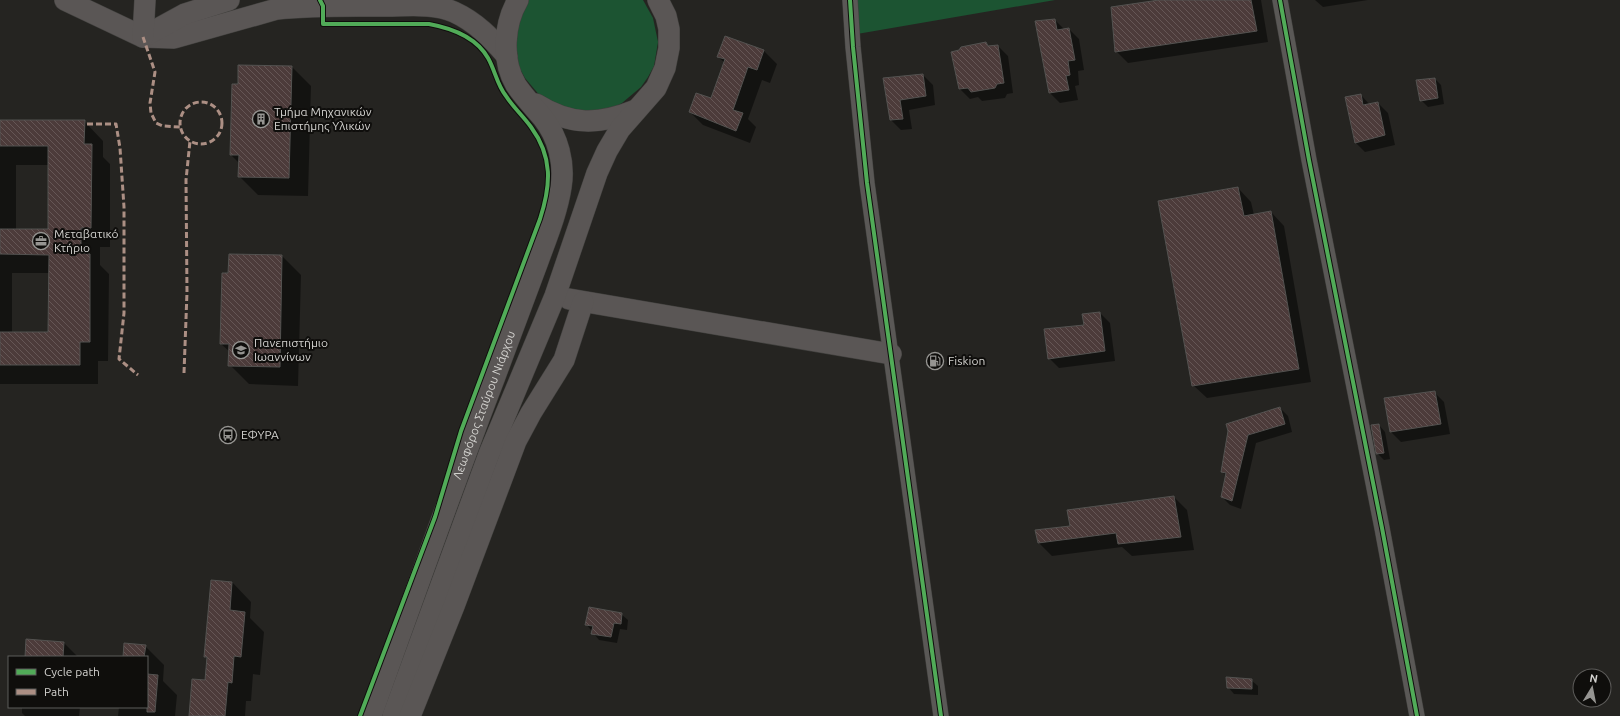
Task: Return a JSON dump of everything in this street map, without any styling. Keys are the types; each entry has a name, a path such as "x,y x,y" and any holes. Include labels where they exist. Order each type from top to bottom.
{"main road":[{"path":"65,0 142,37 174,38 277,9 330,6 431,6 452,11 470,21 486,34 507,56"},
{"path":"142,37 145,0"},
{"path":"142,37 185,14 229,0"},
{"name":"Λεωφόρος Σταύρου Νιάρχου","path":"371,716 557,206 562,186 563,172 561,155 552,132 544,119 515,83 507,56 506,34 508,21 518,0"},
{"name":"Λεωφόρος Σταύρου Νιάρχου","path":"393,716 490,454 555,296 597,173 613,140 636,110 656,88 665,68 669,48 669,38 664,5"},
{"name":"Λεωφόρος Σταύρου Νιάρχου","path":"526,98 563,118 581,121 616,118 636,110"},
{"path":"555,296 891,354"},
{"path":"410,716 454,606 516,441 531,413 564,360 583,302"}],"street":[{"path":"850,0 853,47 867,182 941,716"},
{"path":"1280,0 1308,160 1382,528 1417,716"}],"green space":[{"path":"529,0 643,0 653,18 658,42 654,66 641,87 622,103 611,109 574,112 541,97 525,78 519,67 516,55 516,30 524,7"},
{"path":"855,0 1055,0 857,34"}],"building":[{"path":"1159,0 1251,0 1257,31 1115,52 1111,7"},
{"path":"1055,19 1057,30 1069,28 1075,60 1068,61 1070,75 1066,76 1069,90 1049,93 1035,21"},
{"path":"725,36 764,50 757,70 748,67 733,110 743,113 736,131 689,112 696,93 711,98 725,59 717,57"},
{"path":"986,42 988,46 998,45 1004,83 997,84 995,88 971,92 968,88 959,89 951,52 959,50 961,47"},
{"name":"Τμήμα Μηχανικών Επιστήμης Υλικών","path":"238,65 292,66 289,178 238,177 239,155 230,155 232,84 238,84"},
{"path":"923,74 926,96 900,100 903,119 890,120 883,78"},
{"path":"1435,78 1438,98 1420,101 1416,80"},
{"path":"1361,94 1363,105 1378,102 1385,135 1355,143 1345,97"},
{"name":"Μεταβατικό Κτήριο","path":"0,120 85,120 84,144 92,144 91,228 81,228 81,253 90,254 90,342 80,342 80,365 0,365 0,332 48,332 49,255 0,254 0,229 48,229 48,146 0,146"},
{"path":"1238,187 1244,216 1271,211 1299,369 1192,386 1158,201"},
{"path":"229,254 282,255 280,367 228,366 229,344 220,344 222,273 228,273"},
{"path":"1100,312 1105,351 1048,359 1044,329 1084,325 1082,314"},
{"path":"1435,391 1441,424 1390,432 1384,398"},
{"path":"1280,407 1285,424 1248,435 1232,501 1221,497 1226,473 1221,472 1228,431 1226,424"},
{"path":"1379,424 1384,453 1376,454 1371,425"},
{"path":"1174,496 1181,537 1118,544 1116,533 1038,543 1035,530 1070,526 1067,510"},
{"path":"211,580 232,582 230,610 245,612 241,657 234,656 232,683 228,682 225,716 189,716 192,679 205,680 207,657 204,657"},
{"path":"589,607 622,613 621,624 614,623 611,637 591,634 593,626 585,625"},
{"path":"26,639 64,642 63,656 25,656"},
{"path":"124,643 146,645 144,656 123,656"},
{"path":"148,674 158,675 155,712 147,712"},
{"path":"1226,677 1252,679 1252,689 1227,688"}],"marked path":[{"path":"143,37 155,72 150,103 151,113 156,123 163,126 180,127"},
{"path":"197,102 205,102 216,108 222,119 222,123 222,127 216,138 205,144 197,144 186,138 180,127 180,119 186,108 197,102"},
{"path":"87,124 116,124 120,148 124,207 124,313 119,359 138,375"},
{"path":"184,373 187,292 186,180 190,141"}],"cycle path":[{"path":"320,0 323,6 323,24 429,24 454,31 477,44 488,58 503,92 538,138 543,149 548,172 548,183 544,207 540,219 461,431 435,517 360,716"},
{"path":"850,0 853,47 867,183 941,716"},
{"path":"1280,0 1309,160 1382,528 1417,716"}],"place":[{"name":"Τμήμα Μηχανικών Επιστήμης Υλικών","path":"261,119"},
{"name":"Μεταβατικό Κτήριο","path":"41,241"},
{"name":"Πανεπιστήμιο Ιωαννίνων","path":"241,350"},
{"name":"Fiskion","path":"935,361"},
{"name":"ΕΦΥΡΑ","path":"228,435"}]}
